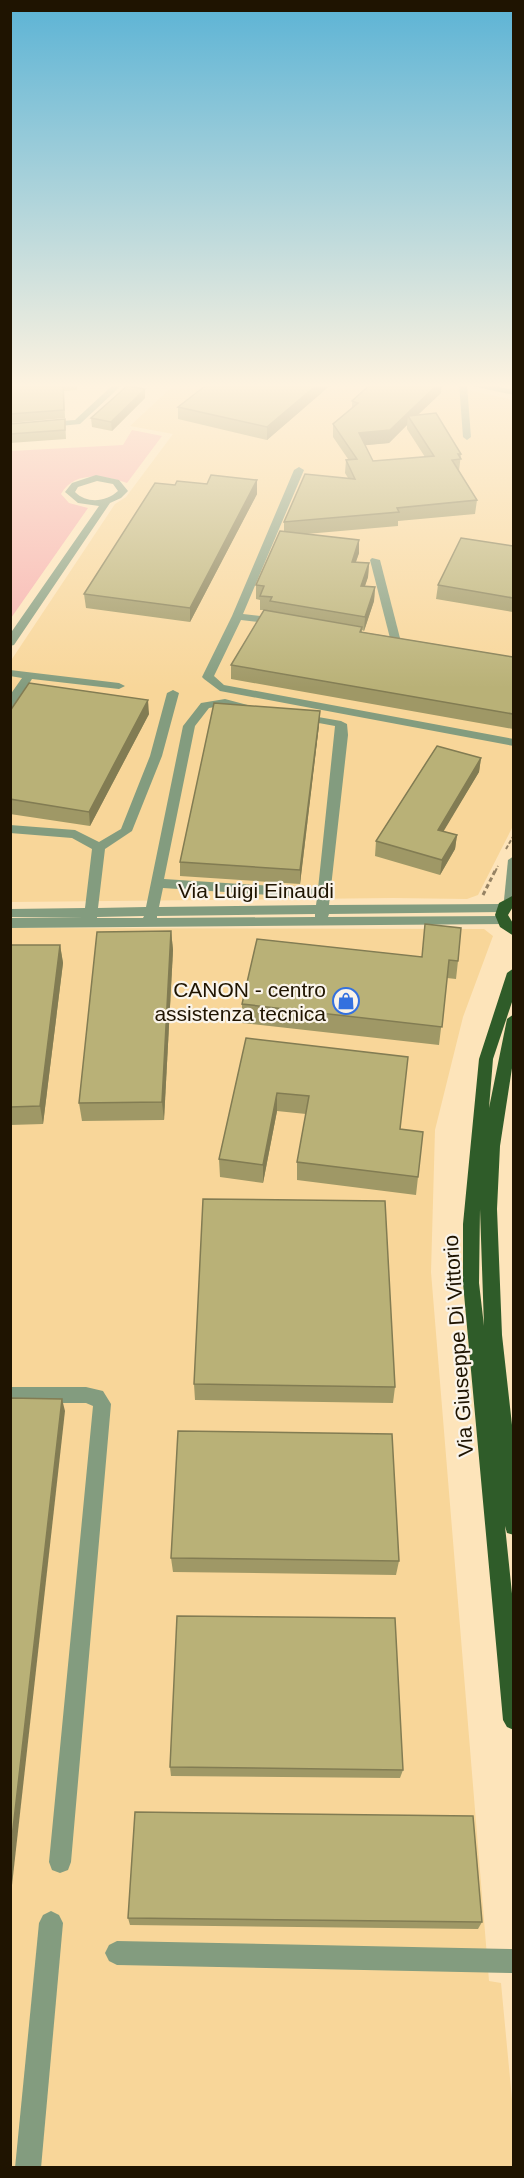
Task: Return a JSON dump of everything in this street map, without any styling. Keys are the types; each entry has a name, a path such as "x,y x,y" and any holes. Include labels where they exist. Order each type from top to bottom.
{"main road":[{"path":"507,907 513,932"},
{"name":"Via Giuseppe Di Vittorio","path":"513,973 486,1059 471,1224 471,1283 513,1720"},
{"name":"Via Giuseppe Di Vittorio","path":"513,1019 496,1106 488,1191 488,1292 510,1469 513,1526"}],"street":[{"path":"78,485 71,488 70,492 76,499 90,502 107,501"},
{"path":"10,643 107,501 123,491 120,485"},
{"path":"293,485 237,616 208,677 220,688 513,743"},
{"path":"375,560 391,641 408,644"},
{"path":"237,616 285,622"},
{"path":"10,673 118,686"},
{"path":"10,705 29,675"},
{"path":"99,847 126,831 156,756 173,693"},
{"path":"150,917 189,726 205,705 225,702 341,724 342,735 322,916"},
{"path":"10,829 75,834 99,847"},
{"path":"90,918 99,847"},
{"path":"507,907 509,857"},
{"path":"157,884 324,894"},
{"name":"Via Luigi Einaudi","path":"10,923 90,918 322,916 507,907"},
{"name":"Via Luigi Einaudi","path":"322,916 507,907"},
{"name":"Via Luigi Einaudi","path":"10,913 90,918"},
{"path":"10,1395 86,1395 97,1397 102,1404 60,1862"},
{"path":"28,2168 51,1923"},
{"path":"117,1953 513,1961"}],"path":[{"path":"509,857 513,835"},
{"path":"474,908 473,901 482,897 499,864"}],"shaded area":[{"path":"11,485 69,485 61,494 69,503 88,508 11,618"},
{"path":"135,485 513,485 513,826 478,895 467,899 11,902 10,662 115,504 126,497"},
{"path":"11,928 484,929 493,936 463,1017 435,1130 431,1272 489,1981 501,1983 513,2110 513,2167 11,2168"}],"building":[{"path":"154,485 255,485 190,608 84,594"},
{"path":"300,485 467,485 477,500 397,508 399,512 284,522"},
{"path":"280,531 359,540 352,562 369,563 361,586 375,587 365,617 270,601 272,597 260,596 264,586 256,585"},
{"path":"461,538 513,546 513,598 438,585"},
{"path":"264,610 362,627 360,632 513,657 513,714 231,665"},
{"path":"29,683 148,700 89,812 10,799 10,711"},
{"path":"214,703 320,711 300,870 180,862"},
{"path":"437,746 481,758 438,830 457,835 442,860 376,841"},
{"name":"CANON - centro assistenza tecnica","path":"425,924 461,928 458,961 449,960 442,1027 242,1004 257,939 422,957"},
{"path":"171,931 162,1102 79,1103 97,932"},
{"path":"10,945 60,945 40,1106 10,1107"},
{"path":"246,1038 408,1057 400,1129 423,1132 418,1177 297,1162 309,1096 277,1093 263,1165 219,1159"},
{"path":"203,1199 385,1201 395,1387 194,1384"},
{"path":"10,1398 62,1399 10,1855"},
{"path":"178,1431 392,1434 399,1561 171,1558"},
{"path":"177,1616 395,1618 403,1770 170,1767"},
{"path":"135,1812 473,1816 482,1922 128,1918"}],"place":[{"name":"CANON - centro assistenza tecnica","path":"346,1001"}]}
